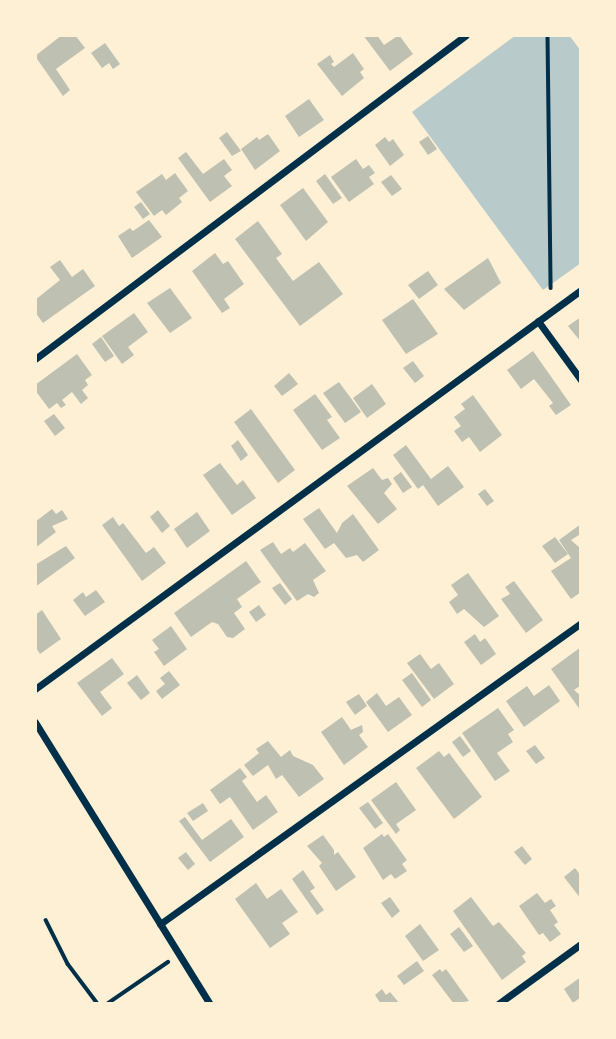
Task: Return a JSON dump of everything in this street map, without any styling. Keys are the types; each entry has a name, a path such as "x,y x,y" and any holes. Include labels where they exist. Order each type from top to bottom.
{"street":[{"path":"35,359 466,35"},
{"path":"35,689 581,290"},
{"path":"538,321 581,380"},
{"path":"160,924 581,623"},
{"path":"35,722 210,1004"},
{"path":"498,1004 581,944"}],"path":[{"path":"548,35 551,288"},
{"path":"46,920 64,957 97,1004"},
{"path":"107,1004 179,955"}],"shaded area":[{"path":"516,35 569,35 581,51 581,263 543,290 412,112"}],"building":[{"path":"62,35 75,35 85,48 56,69 70,90 63,96 35,56"},
{"path":"363,35 377,35 384,45 399,35 413,54 390,71"},
{"path":"105,43 120,64 113,69 109,63 102,68 91,53"},
{"path":"353,53 364,69 360,72 364,78 342,96 317,64 330,55 334,67"},
{"path":"309,99 324,120 299,137 285,116"},
{"path":"227,132 241,151 232,156 219,138"},
{"path":"268,134 280,151 255,170 241,149 257,137 259,140"},
{"path":"428,136 437,149 428,155 419,142"},
{"path":"385,137 389,142 393,139 404,155 390,166 375,145"},
{"path":"186,152 203,174 224,159 232,170 224,176 232,186 210,202 178,158"},
{"path":"356,159 363,169 369,165 375,173 369,177 374,184 349,202 331,177"},
{"path":"175,173 188,191 179,198 182,202 166,215 162,210 154,216 136,192 162,174 166,180"},
{"path":"325,174 342,198 333,204 316,181"},
{"path":"391,175 402,189 392,196 381,182"},
{"path":"303,188 328,222 306,241 280,205"},
{"path":"141,202 150,214 143,219 134,207"},
{"path":"149,220 162,237 132,258 118,236 130,228 133,231"},
{"path":"258,221 282,254 276,258 293,281 319,262 343,294 300,326 235,239"},
{"path":"215,253 223,264 228,261 244,284 224,299 230,308 222,313 192,271"},
{"path":"488,258 501,283 464,310 444,289"},
{"path":"60,260 72,277 83,269 95,286 43,323 35,312 35,300 60,280 50,267"},
{"path":"428,271 438,285 419,299 408,285"},
{"path":"170,288 192,318 170,333 147,303"},
{"path":"413,299 438,334 406,354 382,320"},
{"path":"134,313 148,332 128,347 134,355 122,364 102,336"},
{"path":"581,317 581,342 568,326"},
{"path":"101,337 114,356 105,362 92,344"},
{"path":"533,351 571,405 556,415 549,406 553,403 534,379 521,389 507,370"},
{"path":"77,354 92,375 85,380 88,385 82,390 88,398 81,404 72,392 62,400 66,405 61,408 57,403 49,409 35,390 35,385"},
{"path":"413,361 424,376 415,383 403,368"},
{"path":"289,373 298,384 282,396 274,386"},
{"path":"339,382 361,412 345,423 323,393"},
{"path":"372,384 386,404 367,418 353,398"},
{"path":"315,394 332,417 327,420 340,438 322,450 293,410"},
{"path":"473,395 502,435 480,452 469,437 462,442 454,431 461,426 454,417 465,409 461,404"},
{"path":"251,409 295,470 278,483 234,422"},
{"path":"54,414 65,428 55,436 44,421"},
{"path":"238,440 248,455 241,461 231,446"},
{"path":"406,445 431,479 448,466 464,487 438,506 423,485 418,489 393,455"},
{"path":"220,463 237,485 243,480 256,498 232,515 203,475"},
{"path":"373,468 382,480 388,478 392,484 384,493 397,509 378,524 347,486"},
{"path":"401,472 412,487 403,493 393,478"},
{"path":"485,489 494,501 487,506 478,494"},
{"path":"319,508 337,533 342,523 353,514 379,550 363,562 357,555 346,558 334,543 325,549 303,519"},
{"path":"52,509 56,514 62,510 68,519 52,526 56,532 35,548 35,522"},
{"path":"158,510 170,526 162,533 150,517"},
{"path":"197,512 210,531 187,548 174,529"},
{"path":"113,517 119,526 123,523 146,553 154,547 166,563 142,581 102,525"},
{"path":"581,524 581,538 579,535 571,540 581,549 581,592 571,599 551,571 571,558 559,540"},
{"path":"555,537 568,554 555,563 542,546"},
{"path":"273,542 281,554 290,548 293,552 305,543 326,571 313,580 319,593 314,597 308,594 297,601 260,550"},
{"path":"66,546 75,558 35,587 35,565"},
{"path":"246,561 261,582 237,599 242,607 234,613 245,629 233,638 227,637 218,624 212,622 191,637 174,613"},
{"path":"468,573 499,616 484,627 464,609 457,614 449,602 458,595 451,585"},
{"path":"514,581 543,620 526,633 501,599 510,594 505,587"},
{"path":"280,583 292,599 285,605 272,588"},
{"path":"96,590 105,602 85,616 73,600 83,592 86,597"},
{"path":"259,605 266,615 256,622 249,612"},
{"path":"42,610 61,639 40,654 35,646 35,615"},
{"path":"171,626 187,649 164,666 154,652 159,649 152,640"},
{"path":"475,634 480,642 485,638 496,654 481,665 464,642"},
{"path":"581,647 581,685 574,690 581,696 581,711 551,669"},
{"path":"420,654 431,669 439,663 454,684 434,699 407,663"},
{"path":"112,658 124,674 100,692 112,708 102,716 77,683"},
{"path":"169,671 180,685 162,699 156,691 165,684 160,678"},
{"path":"412,673 431,700 422,707 402,680"},
{"path":"137,675 150,693 141,700 127,683"},
{"path":"549,685 560,701 524,727 506,701 527,686 534,696"},
{"path":"377,693 386,706 399,697 412,715 388,732 366,702"},
{"path":"359,694 367,706 355,715 346,702"},
{"path":"498,708 514,730 508,734 513,742 497,753 510,771 495,781 462,733"},
{"path":"342,717 351,730 362,725 363,732 359,735 368,747 344,765 321,732"},
{"path":"460,736 471,751 463,757 452,742"},
{"path":"268,741 281,757 290,750 293,756 313,765 324,779 299,797 282,775 276,779 268,765 253,776 244,765 259,753 256,749"},
{"path":"535,745 545,758 536,764 526,751"},
{"path":"439,751 444,757 449,753 482,797 454,819 416,768"},
{"path":"240,768 247,777 242,781 257,802 266,795 278,812 253,830 230,797 220,804 210,790"},
{"path":"396,782 416,810 396,824 400,830 396,834 371,800"},
{"path":"368,802 383,823 375,829 359,808"},
{"path":"203,803 208,811 193,821 187,813"},
{"path":"185,817 202,840 231,819 244,837 210,862 179,821"},
{"path":"382,834 384,837 388,834 407,860 402,864 407,871 395,879 391,874 383,880 363,848"},
{"path":"323,835 334,850 334,855 338,852 356,877 336,891 319,866 322,863 307,846"},
{"path":"522,846 532,859 525,865 514,852"},
{"path":"186,852 195,864 188,870 178,858"},
{"path":"575,868 581,876 581,899 564,877"},
{"path":"303,870 315,888 310,891 324,910 317,915 292,879"},
{"path":"256,883 267,899 281,889 298,912 282,923 290,934 270,948 235,899"},
{"path":"537,893 545,903 551,899 556,906 550,910 558,922 554,925 561,934 550,942 543,933 539,935 519,906"},
{"path":"390,897 400,911 392,918 381,903"},
{"path":"471,897 493,926 499,922 526,953 522,956 526,962 502,980 453,911"},
{"path":"420,924 439,950 423,961 405,936"},
{"path":"459,927 473,946 464,952 450,934"},
{"path":"417,961 424,971 404,985 397,976"},
{"path":"440,969 442,972 446,969 469,1001 454,1004 432,975"},
{"path":"581,977 581,997 573,1003 564,989"},
{"path":"382,989 386,995 390,992 400,1004 381,1004 375,995"}]}
